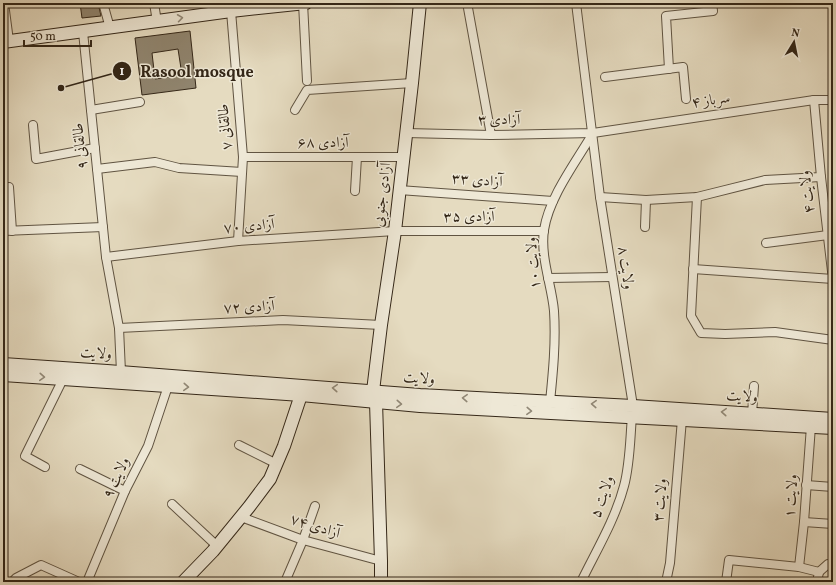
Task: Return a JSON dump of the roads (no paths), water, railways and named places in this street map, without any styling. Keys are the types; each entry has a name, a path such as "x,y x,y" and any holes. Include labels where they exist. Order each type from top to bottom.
{"main road":[{"path":"6,42 231,11 304,3"},
{"name":"آزادی جنوبی","path":"381,582 375,397 381,325 400,190 420,3"},
{"name":"ولایت","path":"3,364 121,372 375,397 420,395 550,402 633,411 682,419 833,428"},
{"name":"ولایت","path":"3,375 301,395 375,397 633,411 752,414 833,419"},
{"path":"183,582 218,546 270,479 284,446 301,395"}],"street":[{"path":"4,3 6,42"},
{"path":"103,3 110,28"},
{"path":"154,3 157,22"},
{"path":"304,3 307,81"},
{"name":"ولایت ۸","path":"576,3 600,197 633,411"},
{"path":"669,69 666,16 713,11 712,3"},
{"path":"468,8 491,135"},
{"name":"طالقانی ۷","path":"231,11 243,157 238,241"},
{"name":"طالقانی ۹","path":"83,32 106,257 119,328 121,372"},
{"path":"605,77 684,67 686,99"},
{"path":"295,110 307,90 412,82"},
{"name":"سرباز ۴","path":"593,133 814,100 833,100"},
{"name":"ولایت ۴","path":"814,100 820,177 833,280"},
{"path":"91,110 140,102"},
{"path":"33,125 36,159 95,148"},
{"name":"آزادی ۳","path":"406,133 491,135 593,133"},
{"name":"ولایت ۱۰","path":"550,402 554,356 554,310 545,257 544,231 553,201 593,133"},
{"name":"آزادی ۶۸","path":"243,157 403,156"},
{"path":"355,191 357,157"},
{"path":"97,169 155,162 179,168 242,172"},
{"path":"600,197 646,200 697,197 766,180 820,177"},
{"path":"9,186 12,231"},
{"name":"آزادی ۳۳","path":"400,190 553,201"},
{"path":"697,197 691,316 701,333 724,334 775,332 833,340"},
{"path":"645,227 646,200"},
{"path":"3,231 103,227"},
{"name":"آزادی ۷۰","path":"106,257 238,241 395,231"},
{"name":"آزادی ۳۵","path":"395,231 544,231"},
{"path":"766,243 828,235"},
{"path":"694,269 833,280"},
{"path":"548,278 612,277"},
{"name":"آزادی ۷۲","path":"119,328 283,320 381,325"},
{"path":"45,467 25,456 63,379"},
{"name":"ولایت ۹","path":"87,582 125,491 148,446 168,386"},
{"path":"752,414 754,386"},
{"name":"ولایت ۵","path":"582,582 615,512 624,486 629,457 633,411"},
{"name":"ولایت ۳","path":"666,582 670,563 682,419"},
{"name":"ولایت ۱","path":"799,567 811,426"},
{"path":"240,445 277,464"},
{"path":"80,469 125,491"},
{"path":"806,485 833,487"},
{"path":"172,504 218,546"},
{"path":"285,582 303,540 315,506"},
{"name":"آزادی ۷۴","path":"241,517 303,540 381,561"},
{"path":"804,522 833,524"},
{"path":"726,582 729,560 799,567 819,572"},
{"path":"817,582 819,572 828,564 833,564"},
{"path":"12,582 16,578 41,565 79,582"}],"place":[{"name":"Rasool mosque","path":"61,88"}]}
